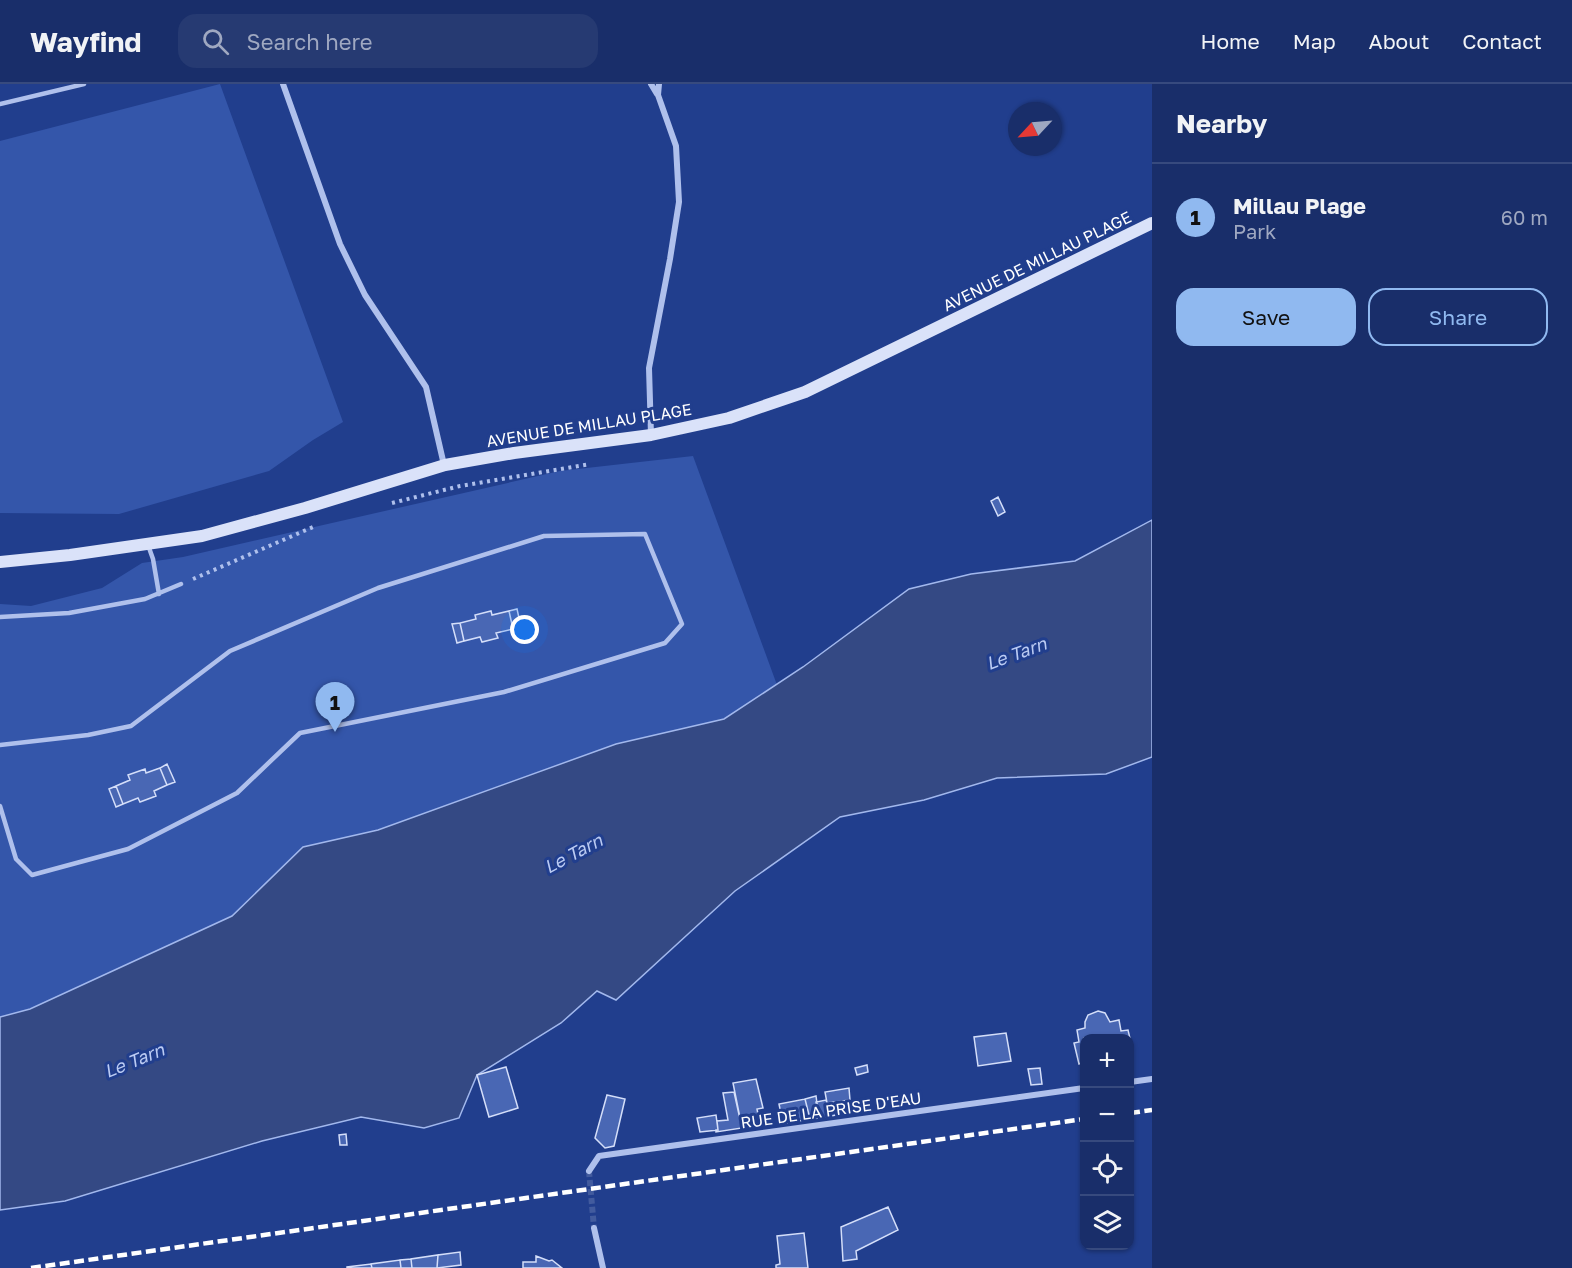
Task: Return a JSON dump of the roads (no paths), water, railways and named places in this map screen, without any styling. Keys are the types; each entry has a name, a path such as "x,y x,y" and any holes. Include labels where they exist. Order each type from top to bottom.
{"street":[{"path":"283,84 340,244 365,295 426,387 445,465"},
{"path":"651,84 658,94 676,146 679,202 649,368 651,435"},
{"path":"658,94 659,84"},
{"name":"AVENUE DE MILLAU PLAGE","path":"0,562 70,555 202,536 294,511 445,465 514,453 651,435 729,418 805,392 1152,223"},
{"path":"1134,1081 1152,1079"},
{"name":"RUE DE LA PRISE D'EAU","path":"589,1171 599,1156 1080,1089"},
{"path":"594,1228 603,1268"}],"lane":[{"path":"0,104 84,84"},
{"path":"0,745 87,735 131,726 230,651 378,588 544,536 645,534 682,624 665,643 504,692 300,734 237,793 128,849 32,875 16,859 0,806"},
{"path":"148,544 159,594"},
{"path":"0,617 69,613 145,599 181,584"}],"water":[{"name":"Le Tarn","path":"1152,520 1152,757 1106,774 997,778 924,800 840,817 735,891 616,1000 597,991 561,1023 477,1075 459,1118 424,1128 361,1117 262,1141 65,1201 0,1210 0,1017 30,1009 232,916 303,847 378,830 616,744 724,719 803,667 909,589 971,574 1075,561"}],"tunnel":[{"path":"589,1171 594,1228"}],"railway":[{"path":"1134,1112 1152,1110"},
{"path":"31,1268 1080,1120"}],"place":[{"name":"Millau Plage","path":"335,732"}]}
